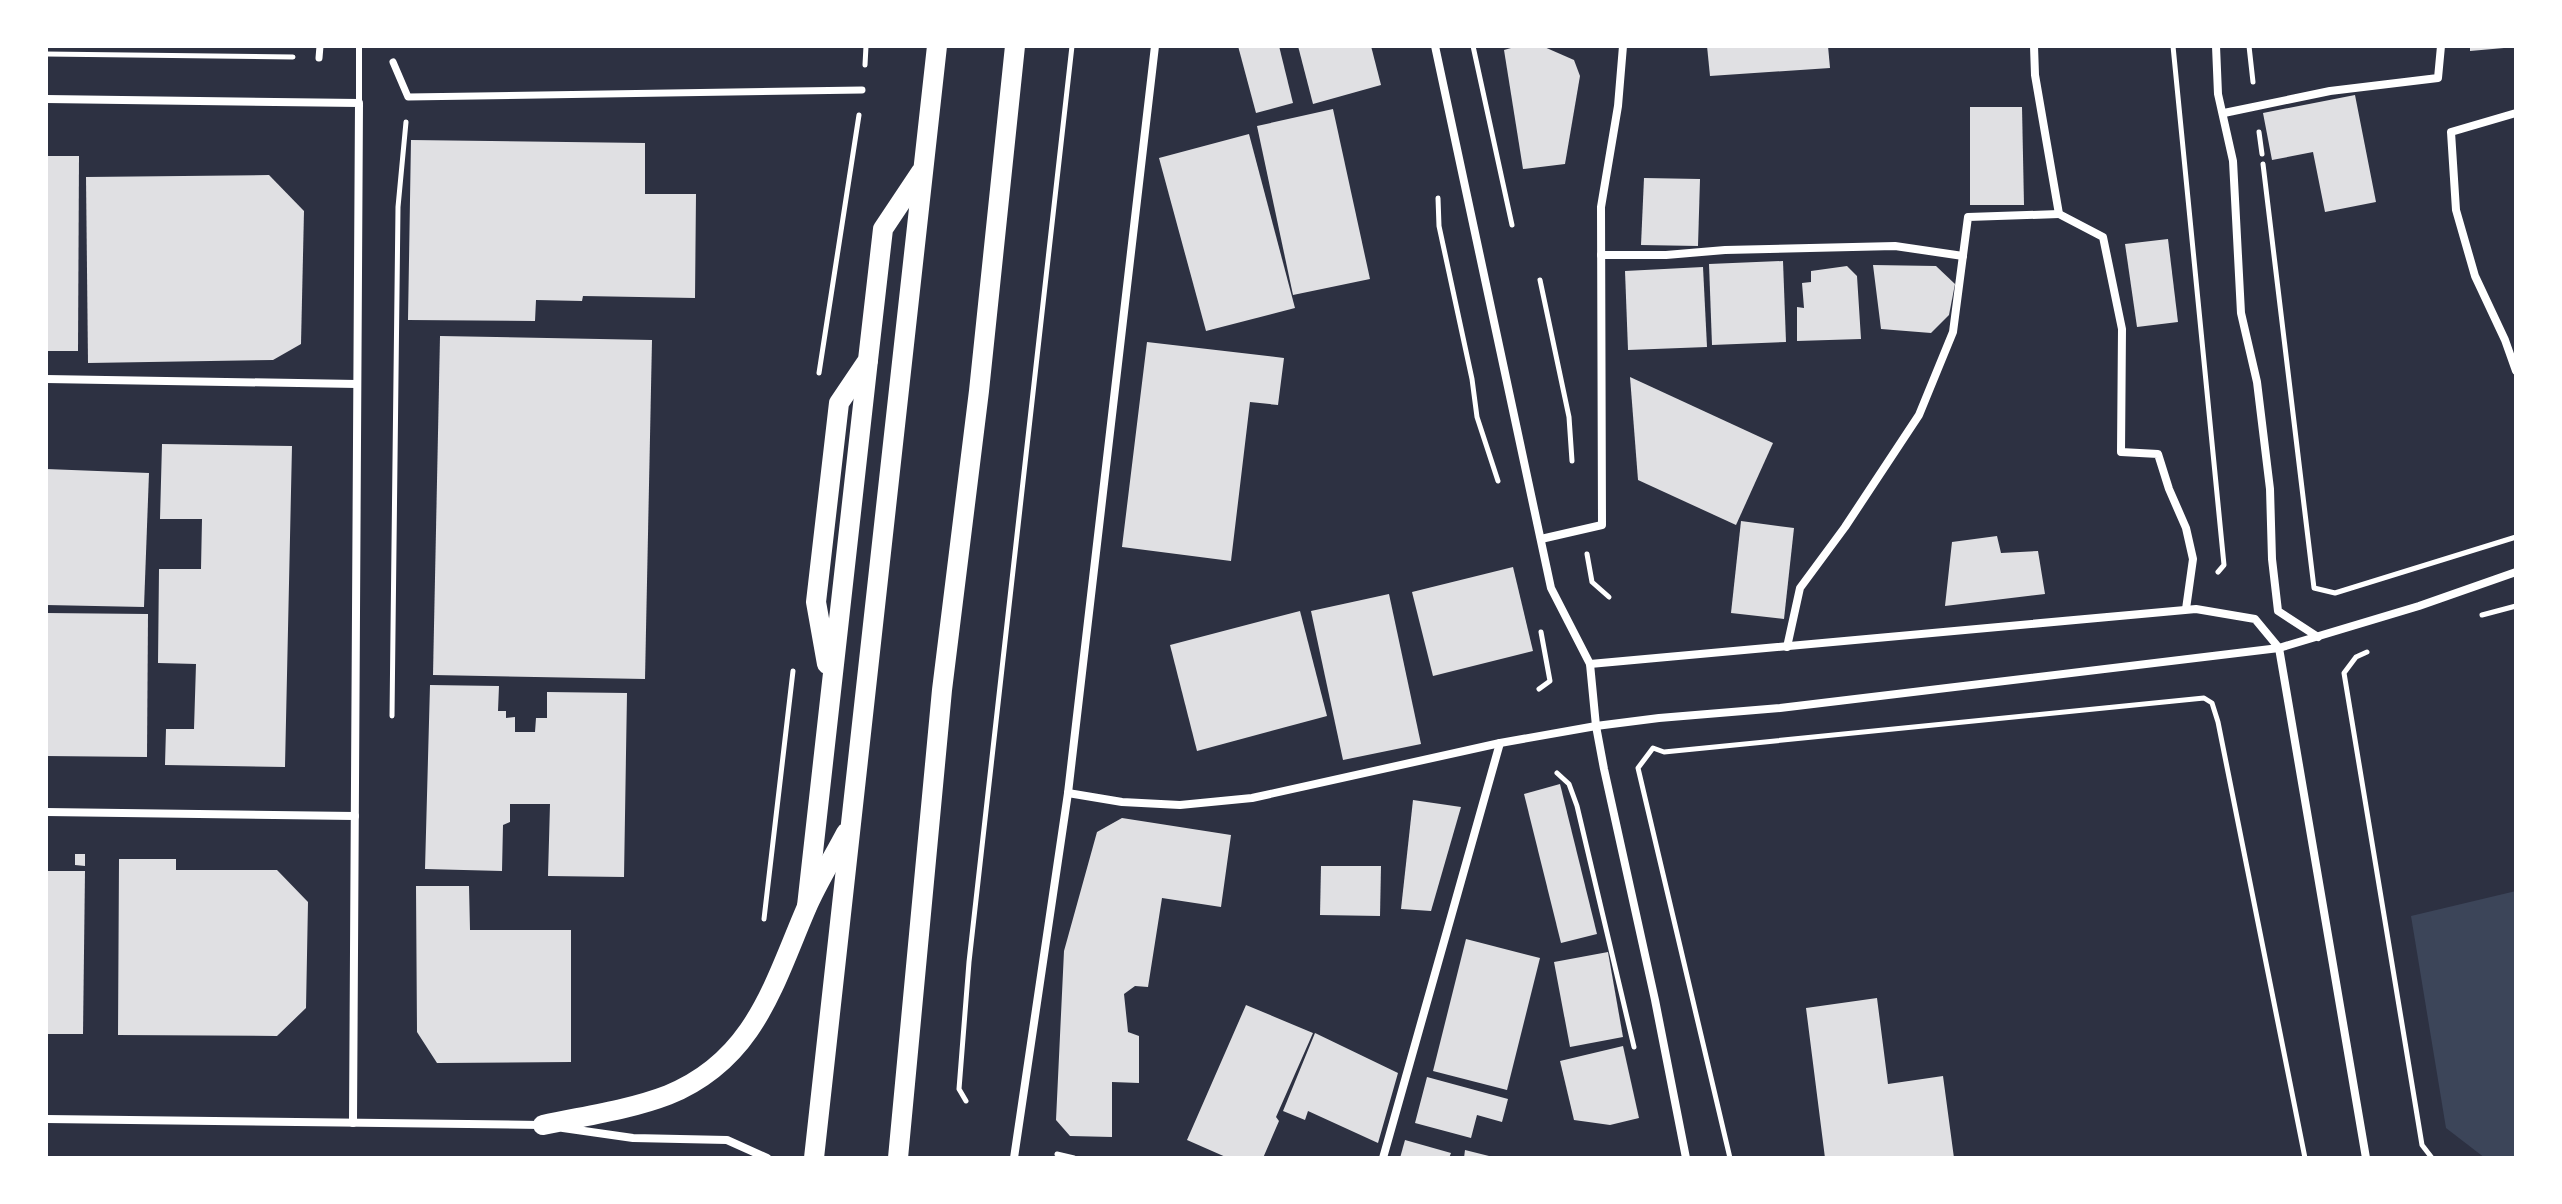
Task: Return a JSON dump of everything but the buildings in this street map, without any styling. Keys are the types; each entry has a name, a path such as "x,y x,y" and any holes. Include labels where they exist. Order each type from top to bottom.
{"main road":[{"path":"814,1158 937,46"},
{"path":"898,1158 942,690 979,391 1015,46"},
{"path":"807,906 832,686 816,602 839,403 868,360 883,229 923,169"},
{"path":"543,1125 669,1094 723,1061 761,1015 807,906 852,823"}],"street":[{"path":"319,58 320,46"},
{"path":"1014,1158 1068,793 1155,46"},
{"path":"1435,46 1551,588 1590,664 1596,726 1686,1158"},
{"path":"1541,539 1602,525 1601,207 1618,106 1623,46"},
{"path":"2034,46 2035,75 2059,214"},
{"path":"2216,46 2218,94 2233,161 2241,313 2257,382 2270,489 2272,559 2278,611 2318,637"},
{"path":"2224,113 2330,91 2438,78 2441,46"},
{"path":"393,62 408,97 862,90"},
{"path":"46,99 359,103 353,1123"},
{"path":"2516,113 2451,132 2456,210 2475,276 2516,371"},
{"path":"1787,647 1800,588 1845,527 1919,415 1953,332 1968,217 2059,214 2103,237 2122,329 2121,452 2158,454 2186,528 2193,559 2186,609"},
{"path":"1601,255 1895,246 1963,256"},
{"path":"46,379 357,384"},
{"path":"1068,793 1122,802 1180,805 1252,798 1500,743 1596,726 1780,708 2279,648 2419,606 2516,572"},
{"path":"1590,664 2186,609 2255,619 2279,648 2366,1158"},
{"path":"1383,1158 1500,743"},
{"path":"46,812 355,816"},
{"path":"46,1119 543,1125 633,1138 727,1140 767,1158"}],"lane":[{"path":"359,46 359,103"}],"path":[{"path":"817,382 866,46"},
{"path":"966,1101 959,1089 969,962 1072,46"},
{"path":"1473,46 1512,225"},
{"path":"2173,46 2224,565 2209,581 2190,583"},
{"path":"2249,46 2314,588 2335,593 2516,537"},
{"path":"46,54 319,58"},
{"path":"392,716 398,207 408,97"},
{"path":"1540,280 1569,417 1572,462"},
{"path":"1582,530 1592,582 1609,597"},
{"path":"2379,647 2356,657 2344,673 2422,1145 2432,1158"},
{"path":"764,921 793,665"},
{"path":"1730,1158 1638,768 1653,748 1664,752 2204,698 2212,703 2218,722 2305,1158"},
{"path":"1557,773 1569,784 1577,806 1635,1051"},
{"path":"1057,1154 1074,1158"}],"shaded area":[{"path":"2516,891 2516,1158 2485,1158 2446,1128 2411,916"}]}
